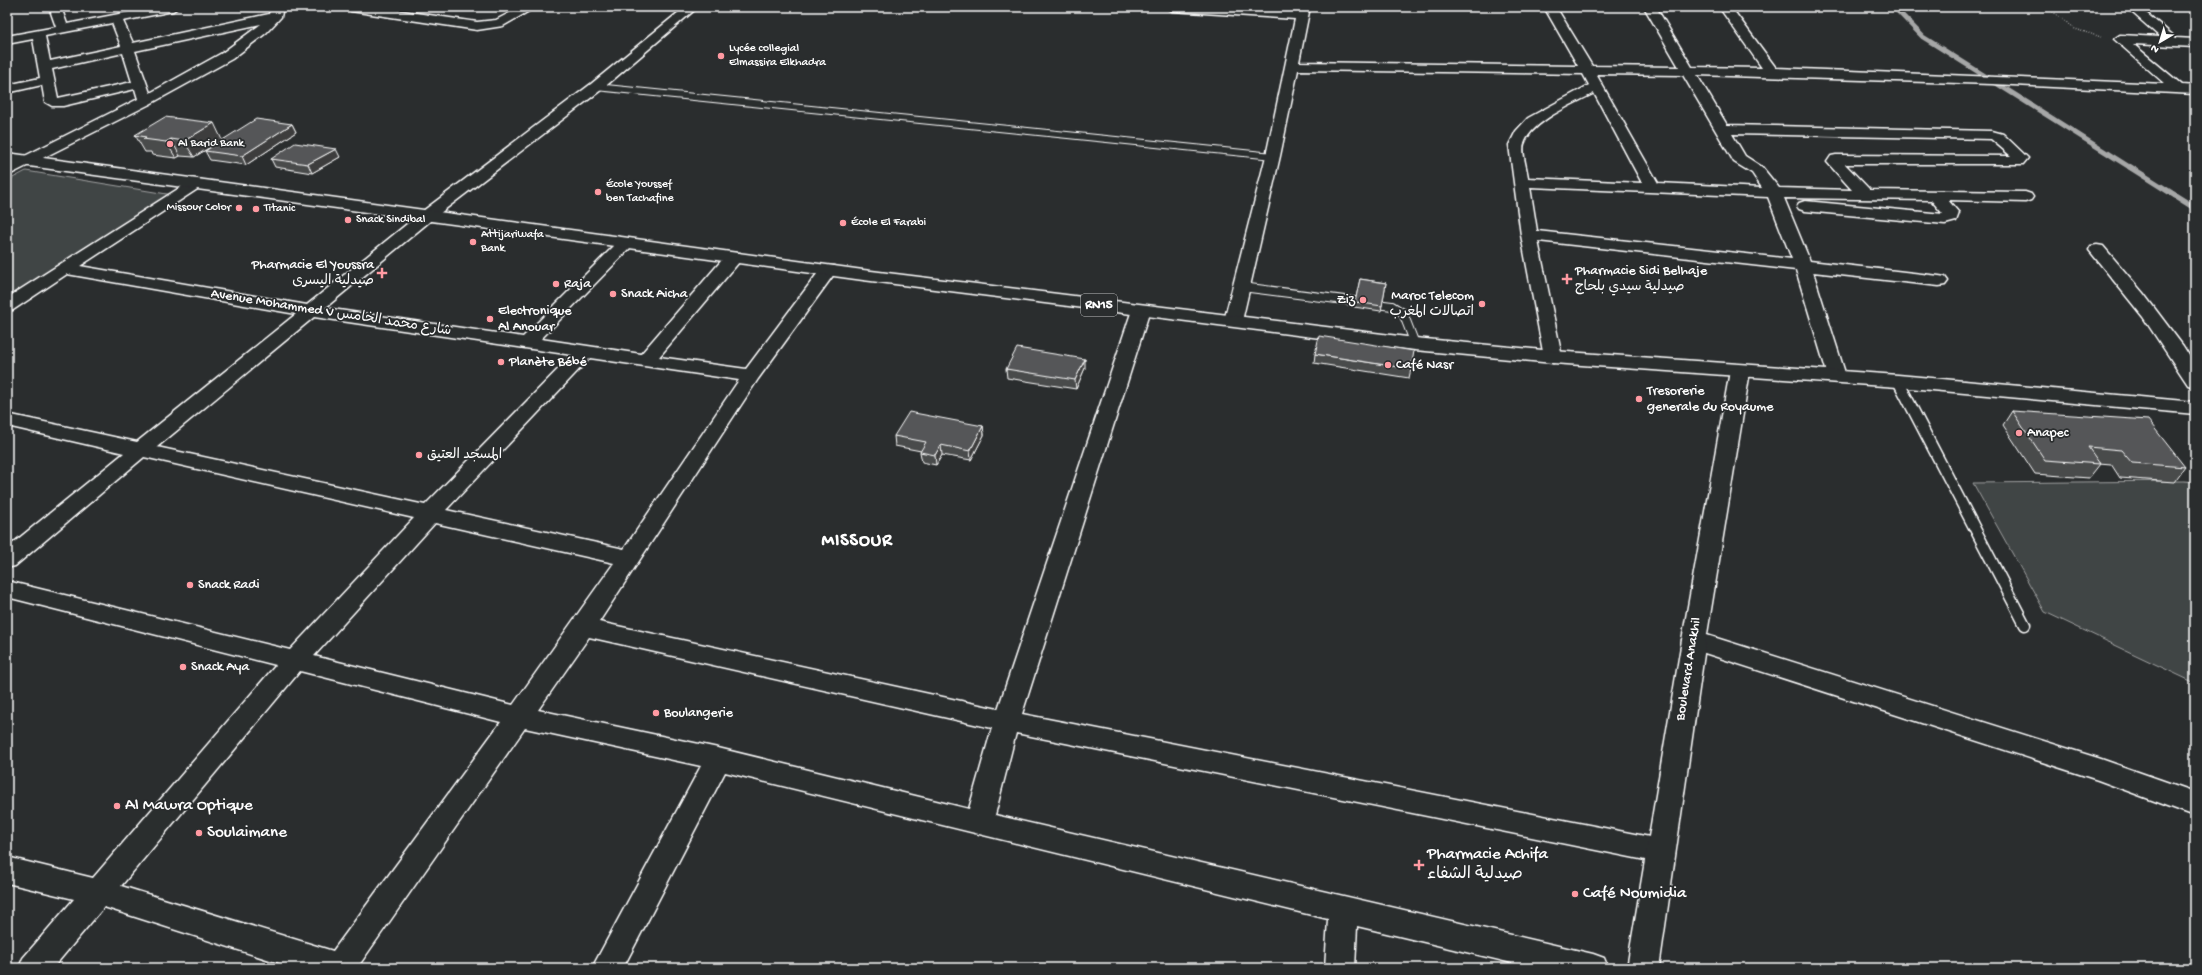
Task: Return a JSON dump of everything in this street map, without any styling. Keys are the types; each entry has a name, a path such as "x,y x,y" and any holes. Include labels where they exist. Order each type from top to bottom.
{"main road":[{"name":"RN15","path":"7,158 137,177 196,183 429,214 829,270 1415,344 1553,357 1898,381 2195,408"},
{"name":"Boulevard Anakhil","path":"1642,968 1694,640 1740,371"}],"street":[{"path":"55,7 63,29"},
{"path":"7,40 116,18 148,9 173,7"},
{"path":"351,7 477,26 499,23 530,7"},
{"path":"7,560 141,448 429,214 596,87 692,7"},
{"path":"1172,7 1303,12 1293,66 1273,156 1233,321"},
{"path":"1550,7 1588,69 1653,188"},
{"path":"1650,7 1739,159 1757,170 1776,198 1803,266 1836,376"},
{"path":"1725,7 1772,72"},
{"path":"2132,7 2172,42"},
{"path":"45,66 128,48 276,12"},
{"path":"7,171 30,161 146,101 227,56 257,34 276,12"},
{"path":"116,18 146,101"},
{"path":"38,34 51,100 55,102 140,84"},
{"path":"2120,39 2178,89"},
{"path":"2120,39 2195,43"},
{"path":"1293,66 1772,72 2195,90"},
{"path":"7,89 48,80"},
{"path":"1553,357 1529,235 1516,145 1520,134 1533,121 1597,86"},
{"path":"1722,129 1992,135 1998,137 2021,158 2018,161 1836,159 1835,162 1865,194"},
{"path":"1522,182 1653,188 1776,198 1945,220 1950,218 1951,213 1935,195"},
{"path":"7,306 196,183"},
{"path":"1776,198 1865,194 2025,196"},
{"path":"1529,235 1939,281"},
{"path":"528,342 627,242"},
{"path":"2097,250 2135,291 2168,336 2195,381"},
{"path":"645,361 734,257"},
{"name":"Avenue Mohammed V شارع محمد الخامس","path":"66,269 311,311 751,376"},
{"path":"7,870 97,892 339,968 517,716 583,627 751,376 829,270"},
{"path":"978,823 1008,721 1141,310"},
{"path":"34,968 295,660 429,514 586,351"},
{"path":"7,420 141,448 628,558"},
{"path":"7,589 517,716 718,759 978,823 1593,968"},
{"path":"583,627 1008,721 1660,851"},
{"path":"1694,640 2101,770 2195,804"},
{"path":"607,968 718,759"},
{"path":"1340,968 1343,909"}],"lane":[{"path":"596,87 1273,156"},
{"path":"1242,287 1392,306 1403,313 1415,344"},
{"path":"1898,381 2025,625"}],"path":[{"path":"2047,7 2075,30 2097,37 2120,39"}],"shaded area":[{"path":"26,171 173,195 7,297 7,181"},
{"path":"2195,482 2195,683 2045,612 1973,483"}],"building":[{"path":"165,117 214,123 184,141 171,139 166,142 143,139 146,137 135,135"},
{"path":"256,119 292,124 242,156 205,151"},
{"path":"295,143 336,149 308,164 271,159"},
{"path":"1360,279 1386,283 1382,306 1355,302"},
{"path":"1319,336 1414,351 1411,369 1315,354"},
{"path":"1017,348 1085,359 1075,380 1006,369"},
{"path":"2012,411 2148,420 2185,467 2132,463 2121,450 2088,447 2100,464 2045,460"},
{"path":"909,412 983,426 970,451 941,445 935,455 920,452 926,442 894,436"},
{"path":"1034,964 1068,968 1033,968"}],"waterway":[{"path":"1894,7 1923,37 2131,168"},
{"path":"2130,167 2195,208"}],"place":[{"name":"Lycée collegial Elmassira Elkhadra","path":"721,56"},
{"name":"Al Barid Bank","path":"170,144"},
{"name":"École Youssef ben Tachafine","path":"598,192"},
{"name":"Missour Color","path":"239,208"},
{"name":"Titanic","path":"256,209"},
{"name":"Snack Sindibal","path":"348,220"},
{"name":"École El Farabi","path":"843,223"},
{"name":"Attijariwafa Bank","path":"473,242"},
{"name":"Pharmacie El Youssra صيدلية اليسرى","path":"382,273"},
{"name":"Pharmacie Sidi Belhaje صيدلية سيدي بلحاج","path":"1567,279"},
{"name":"Raja","path":"556,284"},
{"name":"Snack Aicha","path":"613,294"},
{"name":"Ziz","path":"1363,300"},
{"name":"Maroc Telecom اتصالات المغرب","path":"1482,304"},
{"name":"Electronique Al Anouar","path":"490,319"},
{"name":"Planète Bébé","path":"501,362"},
{"name":"Café Nasr","path":"1388,365"},
{"name":"Tresorerie generale du Royaume","path":"1639,399"},
{"name":"Anapec","path":"2019,433"},
{"name":"المسجد العتيق","path":"419,455"},
{"name":"Snack Radi","path":"190,585"},
{"name":"Snack Aya","path":"183,667"},
{"name":"Boulangerie","path":"656,713"},
{"name":"Al Mawra Optique","path":"117,806"},
{"name":"Soulaimane","path":"199,833"},
{"name":"Pharmacie Achifa صيدلية الشفاء","path":"1419,865"},
{"name":"Café Noumidia","path":"1575,894"}],"district":[{"name":"MISSOUR","path":"857,541"}]}
